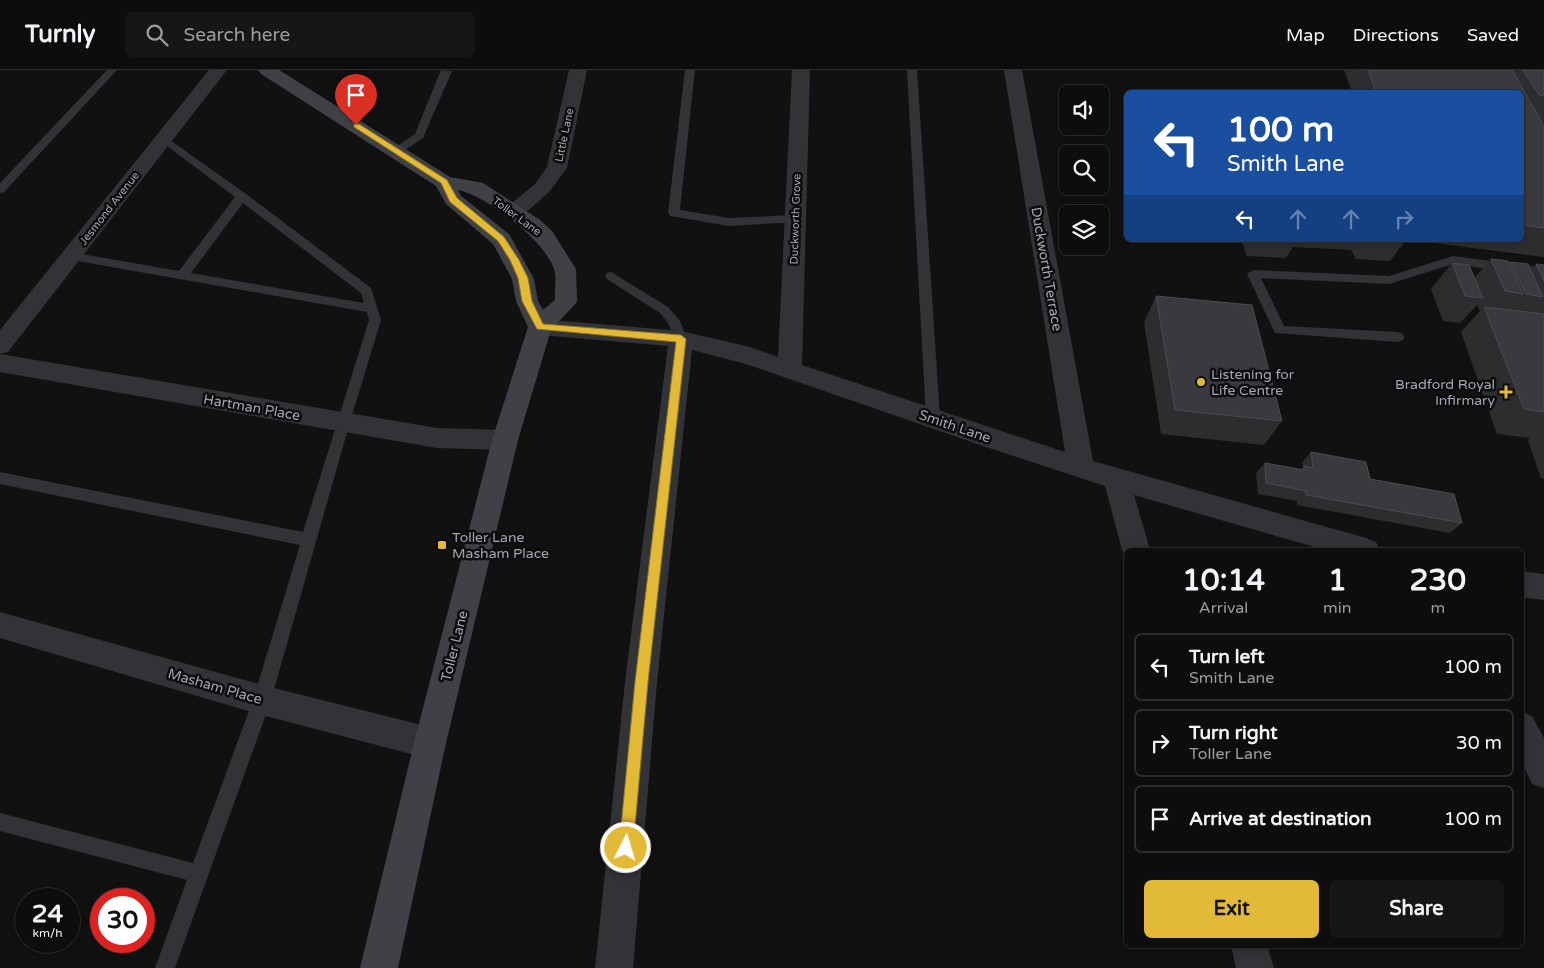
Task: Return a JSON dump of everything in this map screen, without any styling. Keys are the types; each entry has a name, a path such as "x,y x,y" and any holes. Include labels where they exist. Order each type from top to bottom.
{"main road":[{"name":"Toller Lane","path":"267,70 444,182 476,186 514,212 544,236 565,269 566,302 540,327 505,440 430,743 379,968"},
{"name":"Toller Lane","path":"444,182 453,200 501,239 523,278 527,301 540,327"},
{"path":"471,213 514,212"}],"street":[{"name":"Jesmond Avenue","path":"0,346 218,70"},
{"name":"Little Lane","path":"514,212 542,188 557,168 578,70"},
{"name":"Duckworth Grove","path":"790,368 801,70"},
{"name":"Duckworth Terrace","path":"1013,70 1081,468"},
{"name":"Smith Lane","path":"540,327 681,339 750,356 1081,468 1359,548"},
{"path":"614,968 641,682 681,339"},
{"name":"Hartman Place","path":"0,363 437,438 505,440"},
{"path":"1116,479 1135,548"},
{"path":"1524,584 1544,587"},
{"name":"Masham Place","path":"0,625 262,700 430,743"},
{"path":"1524,733 1544,772"},
{"path":"1249,948 1255,968"}],"lane":[{"path":"0,190 112,70"},
{"path":"397,152 419,136 446,70"},
{"path":"690,70 674,213 729,222 795,219"},
{"path":"912,70 933,418"},
{"path":"163,138 368,291 376,320 343,422 262,700 165,968"},
{"path":"182,276 242,196"},
{"path":"70,256 372,309"},
{"path":"1398,337 1280,330 1254,274 1389,280 1453,260 1544,272"},
{"path":"612,276 664,310 674,321 681,339"},
{"path":"0,478 308,540"},
{"path":"0,822 199,874"}],"building":[{"path":"1368,70 1512,70 1523,90 1375,90"},
{"path":"1523,70 1544,70 1544,96 1539,95"},
{"path":"1524,91 1544,126 1544,228 1524,225"},
{"path":"1491,259 1508,261 1523,294 1505,291"},
{"path":"1510,262 1528,264 1543,297 1526,294"},
{"path":"1452,263 1469,265 1483,298 1465,296"},
{"path":"1536,264 1544,265 1544,281"},
{"path":"1156,296 1252,305 1282,421 1175,410"},
{"path":"1484,307 1544,314 1544,412 1524,409"},
{"path":"1311,452 1366,462 1370,479 1454,494 1462,523 1306,495 1306,491 1266,483 1265,463 1304,470 1304,466 1313,468"}],"place":[{"name":"Listening for Life Centre","path":"1201,382"},
{"name":"Bradford Royal Infirmary","path":"1506,392"},
{"name":"Toller Lane Masham Place","path":"442,545"}],"route":[{"path":"356,125 444,182 453,200 501,239 523,278 527,301 540,327 681,339 641,682 626,848"}]}
